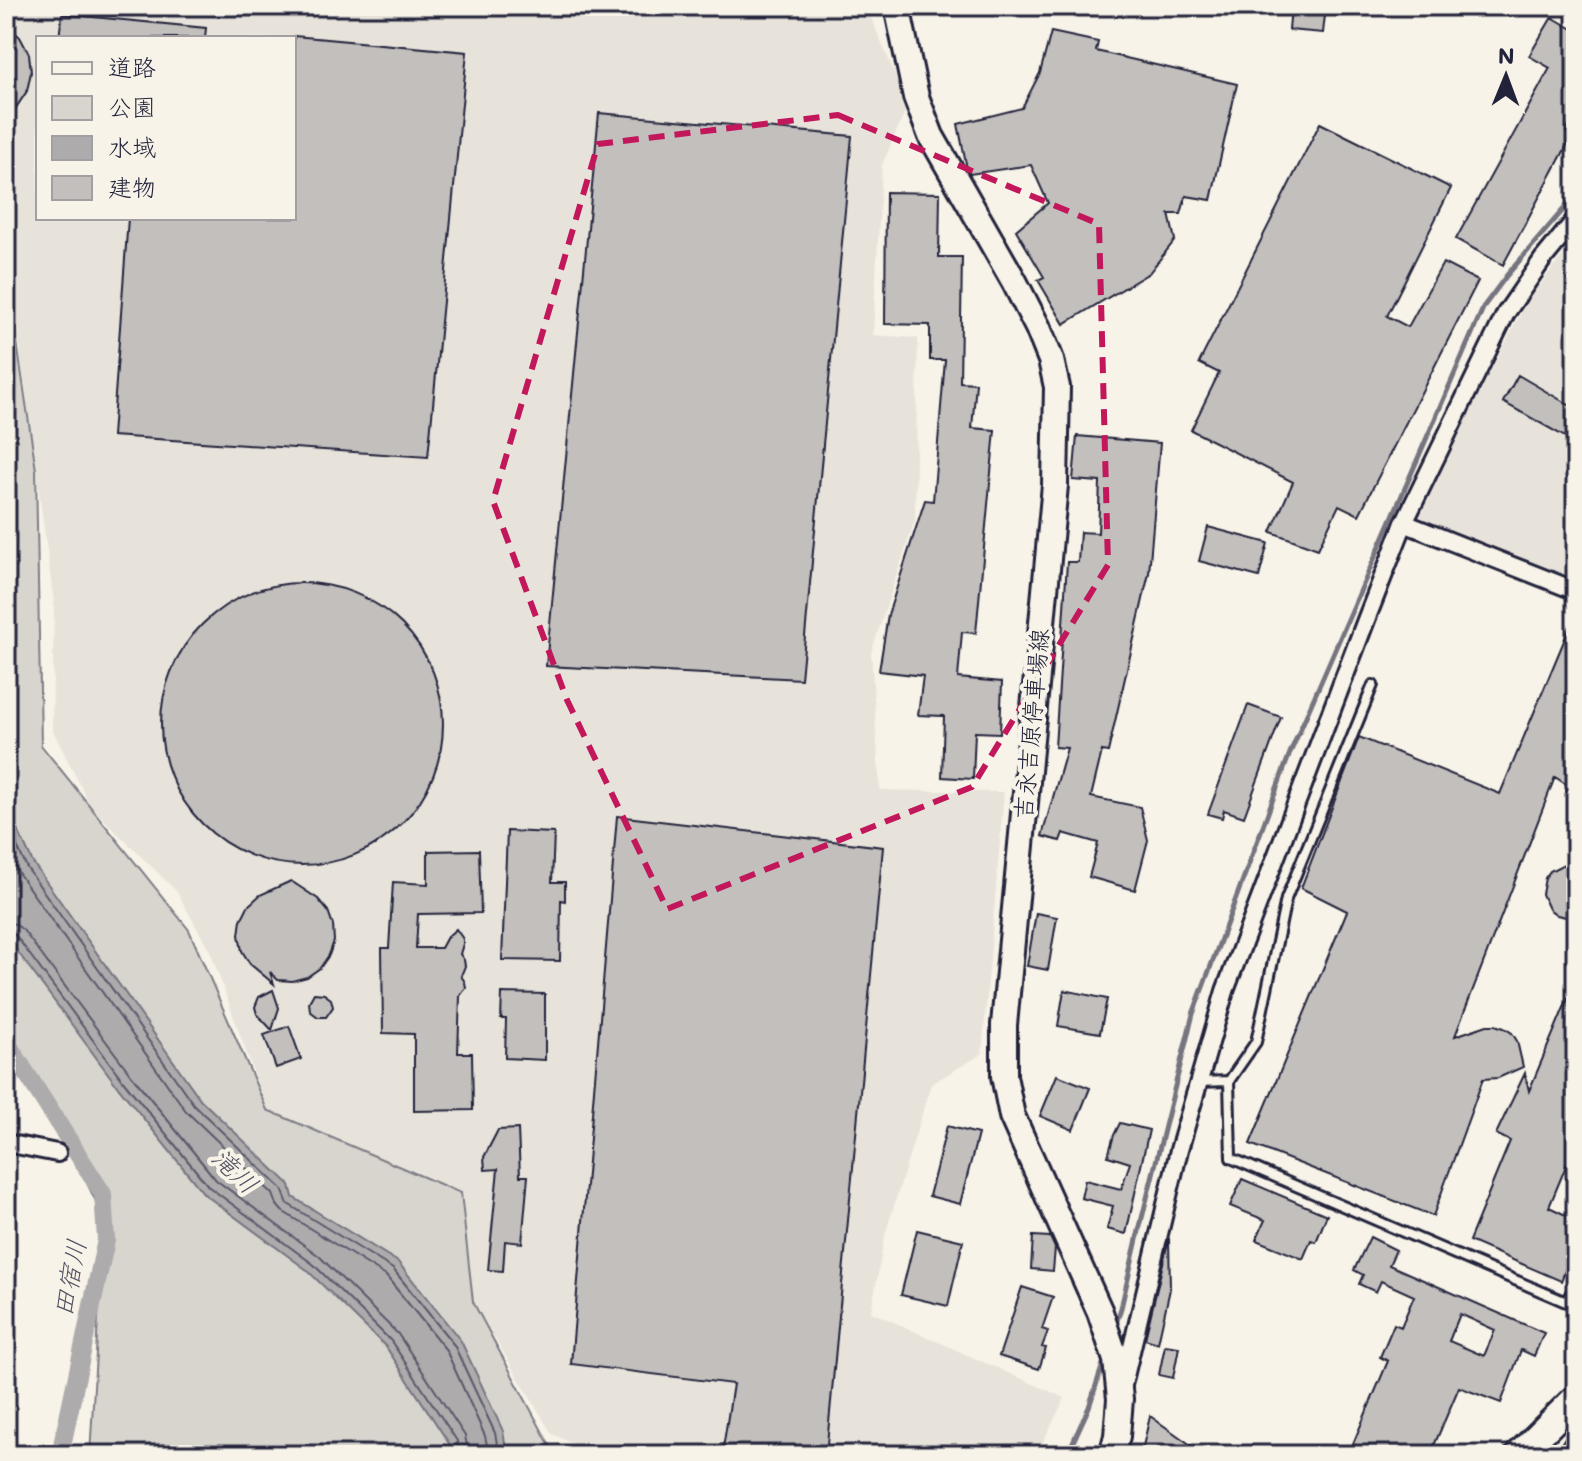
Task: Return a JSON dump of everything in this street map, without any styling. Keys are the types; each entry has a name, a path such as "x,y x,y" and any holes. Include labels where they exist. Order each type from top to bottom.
{"main road":[{"name":"吉永吉原停車場線","path":"897,6 916,97 931,136 1038,328 1051,360 1057,387 1055,485 1004,1025 1004,1076 1012,1116 1100,1312 1116,1360 1120,1399 1112,1455"},
{"path":"1519,1455 1576,1398"}],"street":[{"path":"1120,1399 1179,1150 1225,991 1404,523 1506,313 1543,259 1576,219"},
{"path":"1404,523 1576,591"},
{"path":"6,1143 57,1153"}],"lane":[{"path":"1373,685 1286,899 1256,1042 1229,1081 1231,1158 1566,1302 1576,1284"},
{"path":"1198,1082 1229,1081"}],"highlighted area":[{"path":"838,115 1099,224 1108,565 972,787 667,909 567,700 493,501 598,144"}],"shaded area":[{"path":"6,6 866,6 908,105 882,165 873,335 918,338 915,520 871,653 880,790 1004,792 982,1054 931,1084 885,1235 871,1312 1065,1398 1036,1455 596,1455 552,1434 473,1302 448,1187 267,1110 210,951 177,892 91,807 52,729 54,603 6,248"},
{"path":"1576,238 1576,591 1411,526 1526,303"}],"green space":[{"path":"6,269 36,470 41,745 189,930 267,1110 461,1193 473,1302 555,1455 90,1455 104,1218 60,1128 6,1030"}],"water":[{"name":"滝川","path":"6,774 16,826 33,863 201,1100 290,1185 293,1197 398,1262 461,1341 503,1431 507,1455 452,1455 450,1445 386,1347 307,1270 204,1194 115,1083 6,936"}],"building":[{"path":"1291,6 1326,6 1323,33 1289,30"},
{"path":"62,14 206,28 205,36 59,36"},
{"path":"1552,17 1576,31 1576,113 1566,132 1572,136 1503,265 1456,239 1550,68 1529,56"},
{"path":"6,24 20,37 29,54 31,72 27,91 6,123"},
{"path":"1051,32 1098,42 1096,51 1237,84 1211,200 1186,196 1181,214 1169,214 1175,240 1149,273 1064,324 1038,280 1044,277 1016,230 1048,203 1031,165 970,174 958,124 1022,108 1040,73"},
{"path":"296,36 467,52 428,457 112,436 128,220 296,220"},
{"path":"599,113 852,136 801,679 546,666"},
{"path":"1320,123 1451,188 1387,316 1408,327 1443,263 1478,281 1359,515 1339,505 1318,549 1271,532 1293,482 1191,430 1219,373 1199,363"},
{"path":"886,192 940,193 939,257 962,257 960,382 976,383 972,428 995,430 976,633 962,632 958,678 1002,682 1000,733 975,732 973,779 942,777 944,716 918,715 923,676 879,671 888,615 925,500 933,501 945,360 930,360 930,325 885,324"},
{"path":"1518,375 1576,409 1576,443 1503,402"},
{"path":"1077,436 1160,443 1149,573 1108,752 1102,751 1091,797 1140,807 1148,840 1135,890 1089,877 1098,843 1063,833 1060,841 1042,836 1067,748 1055,747 1067,562 1078,562 1080,532 1098,533 1100,482 1073,480"},
{"path":"1208,527 1268,543 1259,577 1199,561"},
{"path":"316,583 369,599 402,624 433,670 441,696 441,752 433,778 402,824 356,855 330,863 288,865 235,849 212,833 193,814 177,791 163,752 161,710 177,657 193,634 212,615 235,599 274,585"},
{"path":"1576,612 1576,762 1567,785 1555,777 1455,1036 1487,1025 1504,1028 1517,1041 1523,1067 1498,1078 1483,1079 1433,1216 1250,1144 1347,911 1301,888 1359,737 1500,794"},
{"path":"1248,705 1281,717 1244,817 1224,810 1222,818 1208,814"},
{"path":"617,816 883,847 826,1455 722,1455 733,1384 571,1364"},
{"path":"507,831 554,833 552,882 565,882 565,901 561,900 560,961 502,960"},
{"path":"479,850 481,913 418,914 416,948 441,948 456,929 463,939 460,954 465,966 461,976 466,988 460,996 458,1053 472,1053 473,1110 414,1111 414,1034 383,1033 382,948 389,948 393,882 428,884 428,851"},
{"path":"1564,864 1576,864 1576,917 1557,915 1549,909 1542,894 1545,878 1550,871"},
{"path":"291,881 318,899 328,911 334,941 320,968 307,977 292,981 278,980 270,972 274,984 250,964 242,951 239,935 241,920 248,906 260,895"},
{"path":"1036,913 1057,917 1048,970 1027,966"},
{"path":"1576,979 1576,1142 1549,1207 1576,1220 1576,1243 1561,1281 1469,1241 1510,1141 1496,1134 1525,1073 1529,1091"},
{"path":"273,990 279,1008 272,1030 257,1014 255,1007 259,997"},
{"path":"1064,990 1107,999 1100,1033 1058,1026"},
{"path":"314,993 331,999 333,1007 326,1017 318,1017 310,1011 309,1002"},
{"path":"502,993 545,994 545,1060 505,1058 506,1019 501,1019"},
{"path":"289,1026 301,1059 276,1068 264,1035"},
{"path":"1057,1075 1090,1088 1073,1130 1040,1116"},
{"path":"1120,1123 1149,1130 1126,1234 1107,1229 1113,1206 1081,1198 1085,1180 1121,1189 1130,1163 1108,1156"},
{"path":"947,1126 978,1134 960,1204 929,1196"},
{"path":"518,1129 520,1176 528,1176 522,1243 505,1241 503,1271 488,1270 498,1169 485,1170 484,1157 498,1130"},
{"path":"1242,1179 1327,1215 1316,1242 1311,1240 1303,1259 1256,1240 1265,1220 1230,1206"},
{"path":"917,1230 963,1241 948,1306 901,1295"},
{"path":"1033,1236 1050,1237 1055,1248 1053,1271 1031,1269"},
{"path":"1370,1237 1396,1250 1389,1265 1544,1333 1534,1356 1521,1350 1501,1403 1459,1387 1430,1455 1371,1455 1352,1446 1388,1361 1380,1357 1394,1324 1401,1327 1414,1296 1381,1281 1376,1292 1359,1284 1363,1275 1354,1270","holes":["1460,1314 1495,1330 1484,1356 1449,1341"]},
{"path":"1169,1238 1170,1289 1158,1343 1145,1339"},
{"path":"1022,1287 1053,1297 1042,1329 1048,1331 1039,1369 999,1356"},
{"path":"1165,1345 1179,1347 1173,1378 1159,1375"},
{"path":"1150,1416 1205,1455 1141,1455"},
{"path":"1575,1422 1576,1455 1554,1455"}],"waterway":[{"path":"1114,1330 1193,1014 1290,753 1484,306 1576,195"},
{"name":"田宿川","path":"6,1041 103,1194 106,1240 60,1455"},
{"path":"1067,1455 1089,1407 1105,1358"}]}
